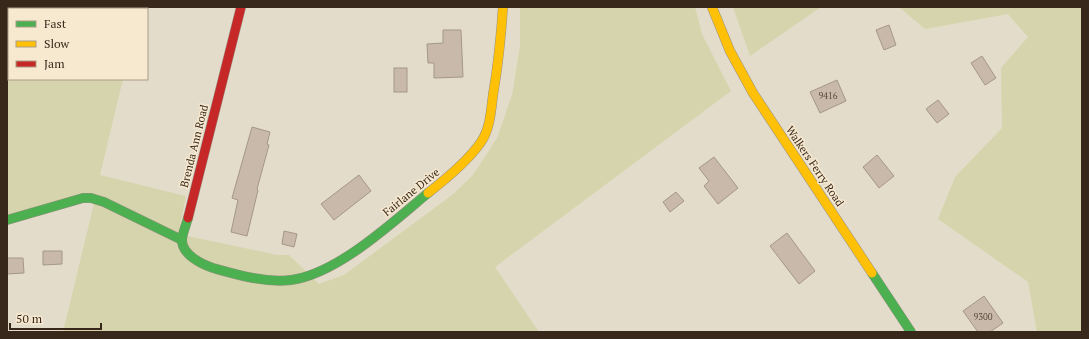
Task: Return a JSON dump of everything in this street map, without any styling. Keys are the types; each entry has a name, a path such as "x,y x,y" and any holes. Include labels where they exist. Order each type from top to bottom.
{"street":[{"name":"Brenda Ann Road","path":"182,240 241,7"},
{"name":"Fairlane Drive","path":"182,240 185,250 193,260 220,270 244,276 278,281 299,278 319,271 377,235 447,178 481,142 486,130 500,54 503,7"},
{"name":"Walkers Ferry Road","path":"712,7 720,31 732,58 753,93 911,332"},
{"path":"7,220 68,202 91,198 104,202 182,240"}],"shaded area":[{"path":"7,7 140,7 8,8 8,80 123,80 100,175 186,196 178,234 277,255 289,255 319,284 344,275 452,195 473,175 497,138 512,95 520,46 520,7 695,7 702,34 731,91 495,267 539,332 63,332 95,199 7,217"},
{"path":"733,7 821,7 750,56"},
{"path":"899,7 1082,7 1082,332 1037,332 1028,282 938,219 955,177 1002,128 1001,68 1028,37 1008,14 925,29"}],"building":[{"path":"889,25 896,45 884,50 876,30"},
{"path":"443,30 461,30 463,77 434,78 434,63 428,63 427,44 443,43"},
{"path":"982,56 996,78 985,85 971,63"},
{"path":"394,68 407,68 407,92 394,92"},
{"path":"837,80 846,101 820,113 810,92"},
{"path":"938,100 949,114 937,123 926,109"},
{"path":"252,127 270,132 267,144 269,145 257,189 247,236 231,232 238,200 232,198"},
{"path":"877,155 894,176 879,188 863,167"},
{"path":"714,157 738,188 718,204 704,186 709,181 699,168"},
{"path":"359,175 371,191 334,220 321,204"},
{"path":"676,192 684,201 670,212 663,202"},
{"path":"284,231 297,234 294,247 282,244"},
{"path":"787,233 815,271 799,284 770,246"},
{"path":"43,251 62,251 62,264 43,265"},
{"path":"7,258 23,258 24,273 7,274"},
{"path":"984,296 1003,323 990,332 978,332 963,311"}],"traffic: fast":[{"path":"188,218 182,239 185,249 193,258 213,268 252,278 281,281 291,280 309,276 345,258 381,232 428,193"},
{"path":"7,220 83,198 91,198 104,202 182,240"},
{"path":"872,273 911,332"}],"traffic: slow":[{"path":"428,193 463,163 476,149 484,137 491,113 503,7"},
{"path":"712,7 730,51 753,93 872,273"}],"traffic: jam":[{"path":"188,218 241,7"}]}
